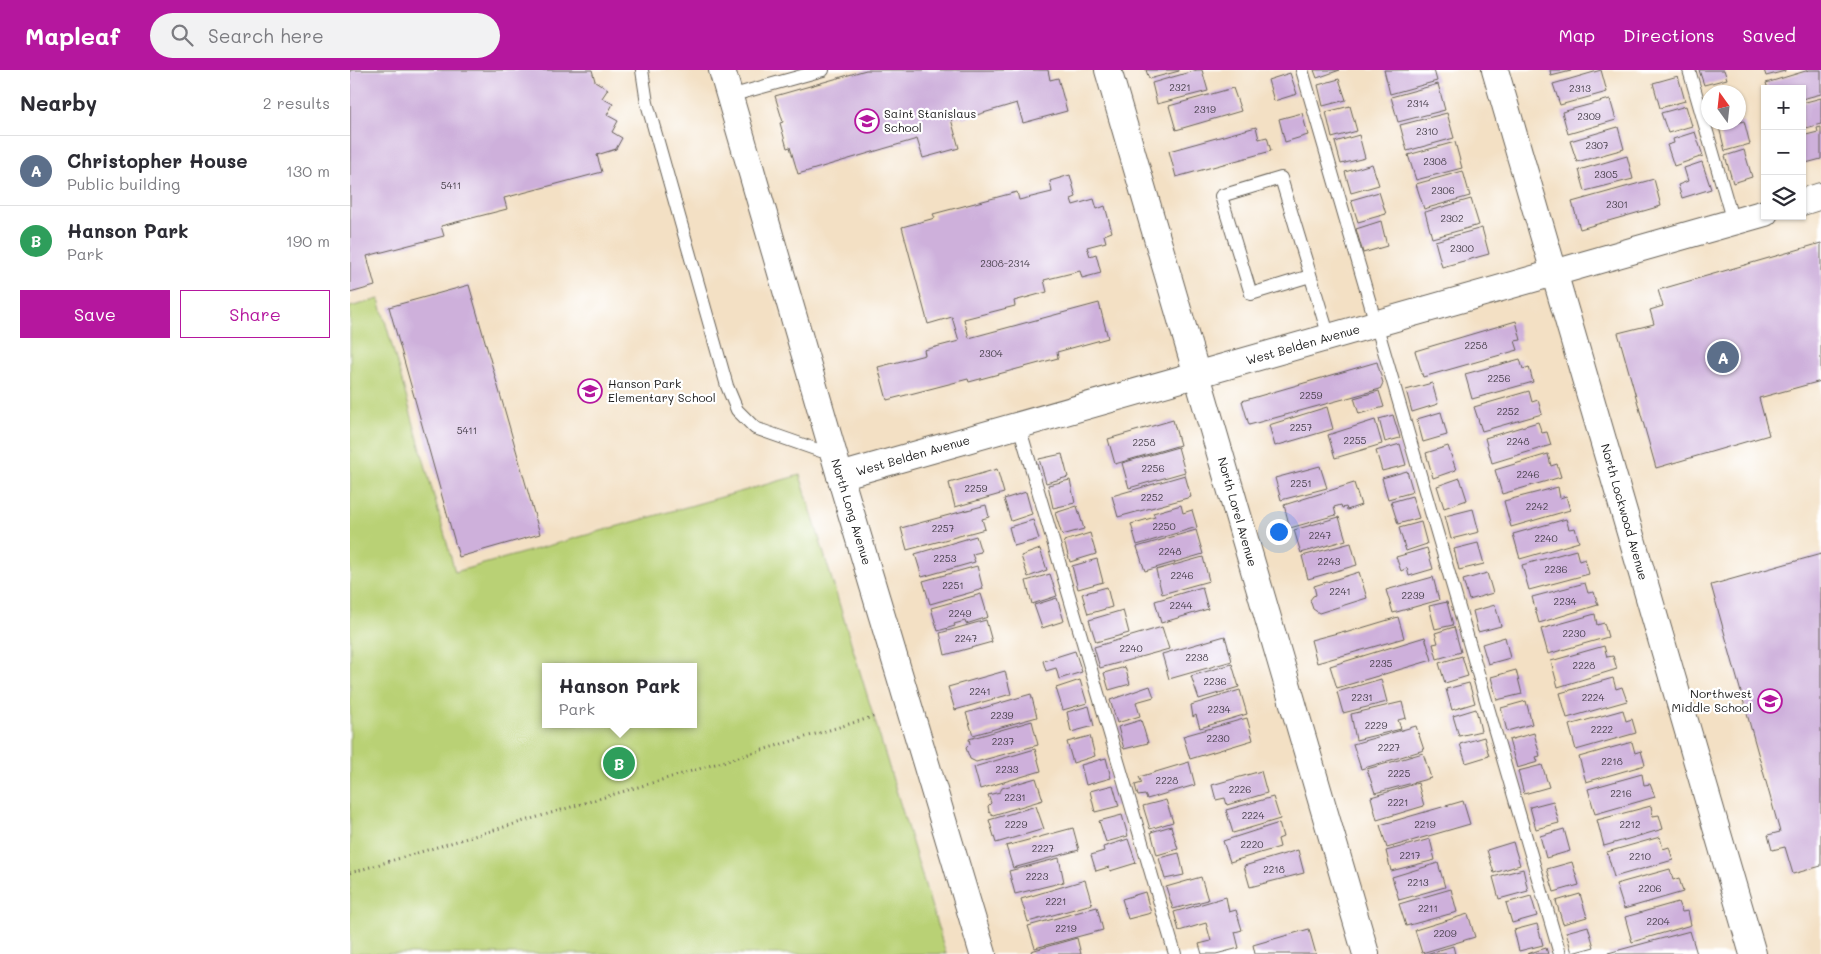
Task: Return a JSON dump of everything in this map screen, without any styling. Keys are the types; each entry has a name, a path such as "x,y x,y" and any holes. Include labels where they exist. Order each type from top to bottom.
{"street":[{"name":"North Long Avenue","path":"722,70 983,954"},
{"name":"North Lorel Avenue","path":"1108,70 1366,954"},
{"name":"North Lockwood Avenue","path":"1496,70 1753,954"},
{"path":"1806,201 1821,196"},
{"name":"West Belden Avenue","path":"838,466 1019,426 1761,214"}],"lane":[{"path":"642,70 647,104 727,386 737,410 755,428 838,466"},
{"path":"730,96 823,70"},
{"path":"1302,70 1560,954"},
{"path":"1689,70 1733,222"},
{"path":"1310,276 1251,294 1221,196 1281,178 1329,337"},
{"path":"1019,426 1175,954"}],"path":[{"path":"350,873 876,716"}],"green space":[{"path":"379,299 455,572 800,475 946,954 350,954 350,307"}],"building":[{"path":"350,70 592,70 595,81 608,89 602,98 613,104 607,115 618,121 612,132 622,138 616,149 597,155 602,172 504,198 507,209 441,226 444,236 367,256 375,286 350,293"},
{"name":"Saint Stanislaus School","path":"866,70 1048,70 1050,80 1058,78 1067,111 1023,123 1017,103 963,119 962,116 951,119 959,148 923,158 917,139 798,174 790,147 787,148 780,123 783,122 775,96"},
{"path":"1146,70 1179,70 1179,71 1149,79"},
{"path":"1202,70 1208,91 1157,104 1152,83"},
{"path":"1314,70 1340,70 1317,78"},
{"path":"1384,70 1434,70 1437,81 1390,94"},
{"path":"1550,70 1571,70 1571,71 1551,76"},
{"path":"1601,70 1607,92 1560,105 1553,84"},
{"path":"1699,70 1724,70 1727,79 1704,85"},
{"path":"1764,70 1785,70 1785,71 1766,76"},
{"path":"1809,70 1821,70 1821,94 1806,98 1806,85 1767,85 1766,83"},
{"path":"1290,73 1297,94 1274,101 1268,80"},
{"path":"1678,76 1685,101 1660,108 1653,83"},
{"path":"1339,79 1346,100 1323,106 1318,85"},
{"path":"1438,84 1445,110 1398,122 1391,97"},
{"path":"1233,88 1241,111 1176,130 1169,106"},
{"path":"1821,98 1821,124 1806,128 1806,102"},
{"path":"1610,99 1616,120 1568,134 1562,112"},
{"path":"1350,106 1357,131 1332,138 1326,112"},
{"path":"1686,106 1692,126 1668,133 1661,113"},
{"path":"1302,113 1308,135 1285,142 1279,119"},
{"path":"1447,113 1454,138 1407,151 1400,125"},
{"path":"1256,127 1259,139 1267,137 1271,151 1176,177 1169,151"},
{"path":"1618,127 1624,149 1577,162 1570,141"},
{"path":"1821,127 1821,159 1806,163 1806,135 1818,132 1817,128"},
{"path":"1746,129 1750,144 1725,151 1720,130"},
{"path":"1695,132 1703,156 1674,166 1667,145 1674,143 1673,139"},
{"path":"1359,135 1365,158 1341,164 1335,142"},
{"path":"1455,142 1462,168 1416,180 1408,155"},
{"path":"1744,150 1752,177 1733,183 1725,156"},
{"path":"1627,156 1633,179 1585,191 1579,170"},
{"path":"1702,162 1711,189 1682,198 1678,185 1688,181 1684,168"},
{"path":"1372,164 1379,185 1351,193 1345,172"},
{"path":"1463,171 1470,196 1424,209 1416,184"},
{"path":"1070,175 1076,197 1071,199 1073,205 1094,199 1097,209 1105,206 1112,232 1104,235 1106,242 1087,247 1090,256 1096,254 1101,273 1082,278 1080,271 1044,280 1047,292 1014,301 1015,306 964,319 969,338 1099,303 1108,338 1057,352 1058,358 969,382 968,379 887,400 878,367 925,355 924,350 959,341 952,317 928,324 902,227 935,218 933,214 1017,192 1019,200 1052,192 1050,181"},
{"path":"1654,179 1661,206 1580,229 1572,202"},
{"path":"1379,192 1386,214 1358,222 1351,200"},
{"path":"1471,199 1479,225 1432,238 1425,212"},
{"path":"1381,221 1387,246 1363,253 1356,229"},
{"path":"1482,228 1489,254 1442,267 1435,241"},
{"path":"1821,243 1821,381 1759,398 1769,435 1656,468 1618,333 1654,324 1650,310 1663,306 1658,290"},
{"path":"469,285 540,534 459,557 389,307"},
{"path":"1516,321 1521,340 1515,341 1518,350 1423,377 1415,351"},
{"path":"1520,359 1523,369 1529,367 1533,382 1472,399 1465,374"},
{"path":"1377,362 1383,383 1380,389 1249,425 1242,401"},
{"path":"1432,383 1438,404 1412,412 1406,390"},
{"path":"1379,391 1384,407 1359,414 1354,398"},
{"path":"1529,391 1532,402 1538,400 1542,414 1482,431 1474,407"},
{"path":"1327,407 1333,429 1275,446 1269,425"},
{"path":"1441,412 1447,435 1423,442 1417,419"},
{"path":"1393,415 1400,438 1385,442 1379,419"},
{"path":"1173,420 1180,445 1115,464 1108,439"},
{"path":"1375,420 1382,444 1335,458 1328,435"},
{"path":"1538,422 1542,433 1547,432 1551,445 1492,463 1485,438"},
{"path":"1400,444 1406,465 1382,471 1376,451"},
{"path":"1448,446 1456,470 1433,478 1426,453"},
{"path":"1178,447 1185,472 1129,488 1122,463"},
{"path":"1062,454 1068,477 1046,483 1039,459"},
{"path":"1548,454 1551,466 1557,464 1561,477 1502,494 1495,470"},
{"path":"1320,466 1327,488 1281,500 1275,478"},
{"path":"997,469 1004,493 955,507 949,483"},
{"path":"1407,471 1413,492 1388,499 1382,478"},
{"path":"1185,475 1191,497 1118,517 1112,496"},
{"path":"1460,478 1467,500 1444,508 1437,486"},
{"path":"1070,480 1075,503 1053,508 1048,485"},
{"path":"1354,483 1361,505 1347,510 1346,507 1342,508 1341,505 1334,507 1336,515 1290,528 1284,505"},
{"path":"1558,487 1560,498 1566,496 1570,510 1511,527 1504,501"},
{"path":"1026,492 1032,514 1011,521 1004,499"},
{"path":"1412,496 1419,518 1398,524 1391,502"},
{"path":"986,505 989,517 982,519 985,529 907,550 901,528"},
{"path":"1181,505 1183,513 1192,510 1197,527 1137,545 1131,524 1155,517 1153,513"},
{"path":"1077,506 1084,529 1062,535 1055,513"},
{"path":"1473,509 1479,532 1451,539 1445,516"},
{"path":"1339,517 1346,540 1301,553 1294,530"},
{"path":"1566,519 1569,529 1575,528 1579,542 1520,559 1513,534"},
{"path":"1033,520 1039,539 1014,546 1009,527"},
{"path":"1421,522 1427,544 1406,551 1399,528"},
{"path":"1196,530 1203,554 1145,571 1137,547"},
{"path":"1090,533 1096,554 1070,562 1064,541"},
{"path":"976,536 981,552 972,554 975,562 922,577 915,554"},
{"path":"1351,543 1357,565 1308,579 1302,556"},
{"path":"1478,543 1484,564 1459,570 1454,549"},
{"path":"1427,548 1433,569 1409,576 1407,568 1401,571 1396,557"},
{"path":"1040,549 1047,570 1028,577 1021,556"},
{"path":"1576,550 1579,561 1585,559 1589,574 1529,590 1522,565"},
{"path":"1821,554 1821,866 1793,874 1785,847 1772,850 1768,835 1780,832 1711,585"},
{"path":"1203,557 1209,581 1162,594 1156,570"},
{"path":"1097,559 1103,582 1078,589 1072,566"},
{"path":"977,566 983,589 930,604 923,581"},
{"path":"1359,572 1367,598 1319,613 1313,609 1310,600 1316,595 1314,586"},
{"path":"1487,573 1493,593 1469,600 1463,580"},
{"path":"1050,574 1057,596 1032,604 1026,581"},
{"path":"1433,577 1439,600 1393,613 1386,590"},
{"path":"1585,583 1588,593 1594,592 1598,605 1539,623 1532,597"},
{"path":"1107,587 1112,607 1088,614 1082,594"},
{"path":"1202,587 1208,609 1161,623 1155,601"},
{"path":"981,594 988,617 966,624 965,621 954,624 955,626 938,631 931,608"},
{"path":"1057,598 1064,621 1042,628 1034,605"},
{"path":"1447,602 1453,625 1435,629 1429,606"},
{"path":"1495,605 1501,626 1478,632 1473,611"},
{"path":"1123,610 1129,633 1096,642 1089,620"},
{"path":"1595,614 1597,625 1604,623 1608,637 1548,654 1541,629"},
{"path":"1398,617 1404,638 1317,663 1311,640 1345,631 1345,633"},
{"path":"986,620 992,642 945,655 940,633"},
{"path":"1162,627 1169,649 1100,668 1094,647"},
{"path":"1454,627 1461,652 1437,659 1433,644 1438,643 1435,633"},
{"path":"1225,636 1232,661 1169,679 1162,654"},
{"path":"1425,637 1432,660 1337,688 1330,666"},
{"path":"1505,637 1510,658 1488,664 1482,644"},
{"path":"1604,646 1607,657 1613,656 1617,669 1558,687 1551,661"},
{"path":"1075,651 1082,672 1059,679 1056,668 1046,671 1043,661"},
{"path":"1462,656 1468,676 1445,683 1439,663"},
{"path":"1232,664 1239,687 1199,699 1191,676"},
{"path":"1125,667 1130,684 1109,690 1104,673"},
{"path":"1516,670 1522,694 1497,700 1491,677"},
{"path":"1005,671 1011,694 955,710 948,687"},
{"path":"1613,678 1616,689 1622,687 1627,701 1567,718 1560,693"},
{"path":"1381,679 1387,702 1343,713 1337,692"},
{"path":"1080,680 1087,703 1063,710 1056,688"},
{"path":"1469,683 1475,703 1452,710 1446,689"},
{"path":"1150,686 1154,697 1136,702 1140,716 1117,723 1110,700"},
{"path":"1240,690 1247,714 1200,728 1196,715 1193,717 1191,705"},
{"path":"1031,694 1037,717 973,735 966,713"},
{"path":"1526,701 1532,724 1507,731 1501,708"},
{"path":"1402,702 1406,718 1398,720 1401,729 1356,740 1351,714"},
{"path":"1089,706 1094,726 1071,732 1067,712"},
{"path":"1476,709 1481,731 1459,736 1453,716"},
{"path":"1623,710 1626,721 1632,719 1636,733 1576,750 1569,725"},
{"path":"1247,718 1253,740 1190,759 1183,736"},
{"path":"1141,720 1148,743 1124,749 1118,727"},
{"path":"1032,721 1038,745 976,762 970,759 966,748 970,744 969,739"},
{"path":"1416,726 1424,750 1361,769 1353,744"},
{"path":"1534,733 1540,756 1536,757 1538,762 1517,768 1509,740"},
{"path":"1090,736 1095,756 1073,763 1067,742"},
{"path":"1484,737 1489,756 1466,763 1460,744"},
{"path":"1632,742 1635,753 1641,751 1645,765 1586,782 1579,757"},
{"path":"1035,749 1041,771 980,789 974,767"},
{"path":"1423,753 1431,778 1375,793 1367,769"},
{"path":"1106,758 1111,778 1086,785 1081,765"},
{"path":"1189,762 1195,785 1147,799 1145,795 1138,796 1135,785 1142,783 1139,777"},
{"path":"1542,765 1549,787 1524,794 1518,771"},
{"path":"1261,771 1267,793 1227,805 1225,798 1216,800 1212,785"},
{"path":"1642,774 1644,785 1650,784 1655,797 1595,814 1588,789"},
{"path":"1036,778 1043,800 993,815 989,812 988,806 991,803 988,795 1000,792 1002,788"},
{"path":"1418,783 1424,806 1377,820 1371,797"},
{"path":"1113,785 1119,806 1095,812 1090,791"},
{"path":"1273,797 1280,819 1233,833 1226,810"},
{"path":"1166,800 1173,822 1150,829 1143,806"},
{"path":"1463,801 1470,824 1387,848 1380,825"},
{"path":"1553,801 1559,823 1536,829 1530,807"},
{"path":"1036,806 1044,829 996,843 989,820"},
{"path":"1651,806 1653,816 1659,815 1663,829 1604,846 1597,820"},
{"path":"1122,815 1128,836 1106,842 1099,821"},
{"path":"1279,823 1283,837 1278,839 1280,847 1230,862 1223,841"},
{"path":"1171,826 1178,849 1157,855 1151,832"},
{"path":"1073,828 1079,850 1013,868 1006,846"},
{"path":"1564,829 1570,851 1546,858 1540,836"},
{"path":"1660,837 1663,849 1669,847 1673,860 1614,877 1607,852"},
{"path":"1128,839 1136,863 1110,871 1109,867 1096,871 1091,855 1104,851 1103,847"},
{"path":"1430,839 1435,860 1391,871 1386,851"},
{"path":"1513,842 1520,865 1494,873 1487,850"},
{"path":"1298,850 1304,873 1250,887 1244,866"},
{"path":"1179,853 1184,875 1165,879 1159,858"},
{"path":"1059,858 1064,882 1015,894 1009,871"},
{"path":"1572,862 1579,885 1554,892 1547,869"},
{"path":"1438,863 1445,887 1399,900 1392,877"},
{"path":"1523,869 1528,891 1499,899 1493,877"},
{"path":"1670,869 1673,880 1679,878 1683,892 1624,909 1616,884"},
{"path":"1201,877 1208,900 1173,909 1166,887"},
{"path":"1085,880 1092,904 1028,922 1021,899"},
{"path":"1451,889 1457,912 1406,926 1399,904"},
{"path":"1145,892 1151,913 1128,919 1122,899"},
{"path":"1580,894 1587,917 1563,924 1556,901"},
{"path":"1531,896 1537,916 1512,923 1506,903"},
{"path":"1226,897 1229,912 1236,910 1242,930 1235,932 1239,948 1216,954 1202,954 1199,944 1211,941 1206,923 1179,931 1174,912"},
{"path":"1678,902 1682,912 1688,911 1691,925 1632,942 1625,917"},
{"path":"1097,907 1103,930 1035,948 1028,926"},
{"path":"1468,914 1475,937 1422,953 1415,930"},
{"path":"1537,924 1543,945 1519,951 1514,930"},
{"path":"1588,926 1594,947 1572,953 1566,932"},
{"path":"1309,929 1316,954 1255,954 1253,945"},
{"path":"1690,931 1697,954 1608,954 1608,953"},
{"path":"1077,938 1081,954 1032,954 1031,951"},
{"path":"1453,946 1455,954 1426,954"},
{"path":"1546,948 1548,954 1527,954"}],"place":[{"name":"Saint Stanislaus School","path":"867,121"},
{"name":"Christopher House","path":"1723,357"},
{"name":"Hanson Park Elementary School","path":"590,391"},
{"name":"Northwest Middle School","path":"1770,701"},
{"name":"Hanson Park","path":"619,763"}]}
